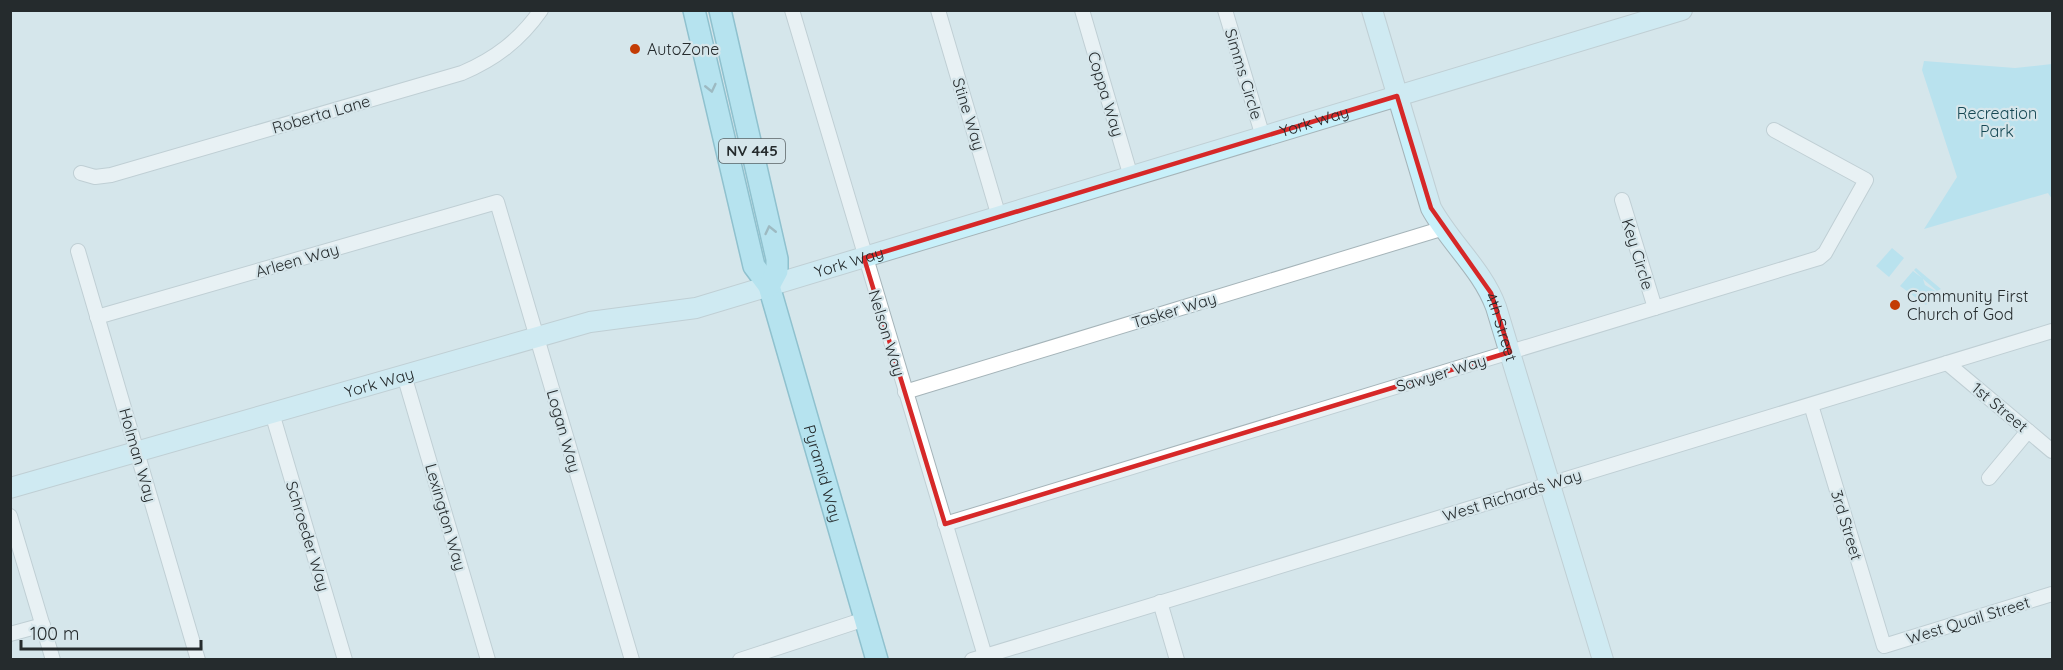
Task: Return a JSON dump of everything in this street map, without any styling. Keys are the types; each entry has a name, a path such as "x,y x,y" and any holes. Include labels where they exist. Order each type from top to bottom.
{"main road":[{"name":"Pyramid Way","path":"694,10 754,266 769,286 877,660"},
{"name":"NV 445","path":"720,10 777,259 777,271 769,286"}],"street":[{"name":"Roberta Lane","path":"81,173 94,177 111,175 462,73 499,55 517,40 541,10"},
{"name":"Nelson Way","path":"792,10 945,524 978,658"},
{"name":"Stine Way","path":"938,10 999,217"},
{"name":"Coppa Way","path":"1082,10 1131,177"},
{"name":"Simms Circle","path":"1225,10 1263,137"},
{"name":"4th Street","path":"1372,10 1431,208 1482,277 1491,293 1603,660"},
{"name":"York Way","path":"10,488 590,322 696,308 1682,10"},
{"name":"Sawyer Way","path":"945,524 1819,258 1825,253 1866,180 1774,130"},
{"name":"Key Circle","path":"1622,200 1655,308"},
{"name":"Arleen Way","path":"97,317 497,202"},
{"name":"Logan Way","path":"497,202 632,660"},
{"name":"Tasker Way","path":"905,392 1444,228"},
{"name":"Holman Way","path":"78,251 198,660"},
{"name":"West Richards Way","path":"978,658 2052,331"},
{"name":"1st Street","path":"1947,363 2052,452"},
{"name":"Lexington Way","path":"404,375 488,660"},
{"name":"3rd Street","path":"1811,405 1884,646"},
{"name":"Schroeder Way","path":"272,413 345,660"},
{"path":"1989,478 2028,431"},
{"path":"10,516 53,660"},
{"name":"West Quail Street","path":"1884,646 2052,594"},
{"path":"1160,602 1176,660"},
{"path":"740,660 865,619"},
{"path":"10,634 43,625"}],"highlighted area":[{"path":"1397,96 1431,208 1491,293 1510,352 945,524 864,258"}],"green space":[{"name":"Recreation Park","path":"1924,61 2015,68 2052,64 2052,199 2048,193 1924,229 1957,177 1922,70"},
{"path":"1892,248 1904,258 1889,277 1876,266"},
{"path":"1916,268 1941,289 1937,291 1923,279 1925,285 1937,292 1926,305 1900,286 1913,271 1922,278 1914,270"}],"place":[{"name":"AutoZone","path":"635,49"},
{"name":"Community First Church of God","path":"1895,305"}]}
